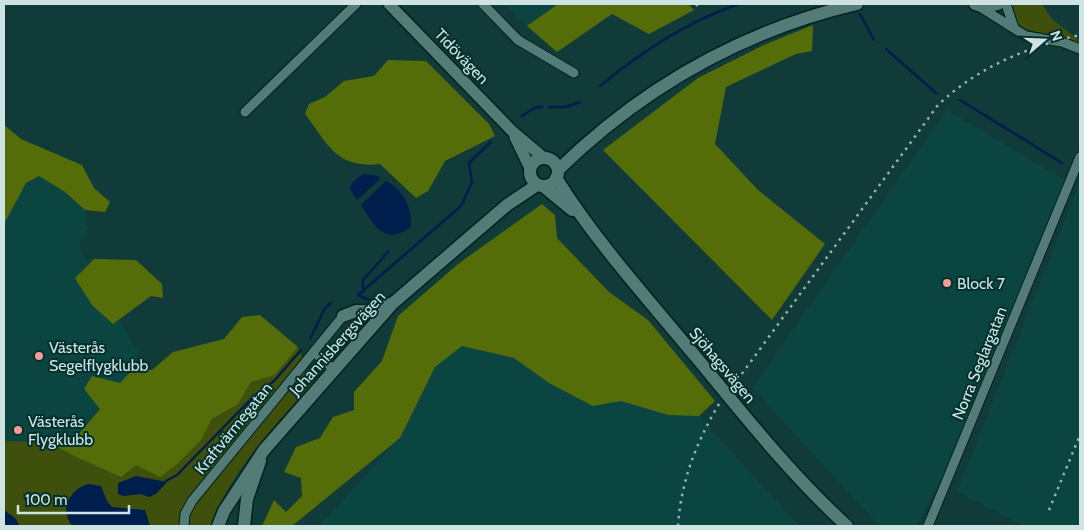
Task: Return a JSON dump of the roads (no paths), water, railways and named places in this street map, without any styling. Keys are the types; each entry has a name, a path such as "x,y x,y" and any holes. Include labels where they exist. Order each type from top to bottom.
{"main road":[{"path":"552,166 538,159 535,179 549,185 552,166 586,143 657,89 727,49 776,27 857,4"},
{"path":"975,4 985,7 998,4"},
{"name":"Sjöhagsvägen","path":"552,166 582,218 735,405 804,485 847,526"},
{"name":"Sjöhagsvägen","path":"535,179 582,218"},
{"name":"Johannisbergsvägen","path":"218,526 224,511 264,450 392,304 507,206 535,179"},
{"path":"343,316 356,311 372,312 392,304"},
{"path":"244,526 247,499 264,450"}],"street":[{"path":"245,112 356,4"},
{"name":"Tidövägen","path":"389,4 512,132 552,166"},
{"path":"483,4 518,40 574,73"},
{"path":"975,4 1003,24 1014,28 1026,36 1062,42 1080,49"},
{"path":"1006,4 1014,28"},
{"name":"Tidövägen","path":"512,132 535,179"},
{"name":"Norra Seglargatan","path":"928,526 1080,157"},
{"name":"Kraftvärmegatan","path":"184,526 185,514 192,501 343,316"},
{"path":"314,352 334,369"}],"water":[{"path":"364,174 378,176 380,179 357,200 350,189 355,180"},
{"path":"386,181 402,194 410,213 411,227 394,235 381,231 361,205"},
{"path":"136,476 167,482 156,494 149,497 141,494 123,496 118,494 118,483"},
{"path":"89,484 101,486 107,501 112,507 145,510 150,526 73,526 66,514 68,501 76,490"},
{"path":"4,510 15,518 20,526 4,526"}],"waterway":[{"path":"600,86 632,61 683,28 739,4"},
{"path":"860,14 874,40"},
{"path":"886,49 936,93"},
{"path":"960,100 1062,163"},
{"path":"549,107 566,107 580,102"},
{"path":"522,116 534,108 542,107"},
{"path":"358,295 461,206 472,182 469,163 491,142"},
{"path":"363,292 363,280 388,252"},
{"path":"358,295 374,302"},
{"path":"310,339 325,308 331,303"},
{"path":"166,481 177,475 254,396 274,381 301,350"}],"railway":[{"path":"696,4 700,8"},
{"path":"733,386 938,105 970,80 1004,60 1022,52 1080,35"},
{"path":"678,526 682,493 691,463 703,433 719,404"},
{"path":"1049,510 1080,435"}],"place":[{"name":"Block 7","path":"947,283"},
{"name":"Västerås Segelflygklubb","path":"39,356"},
{"name":"Västerås Flygklubb","path":"18,430"}]}
